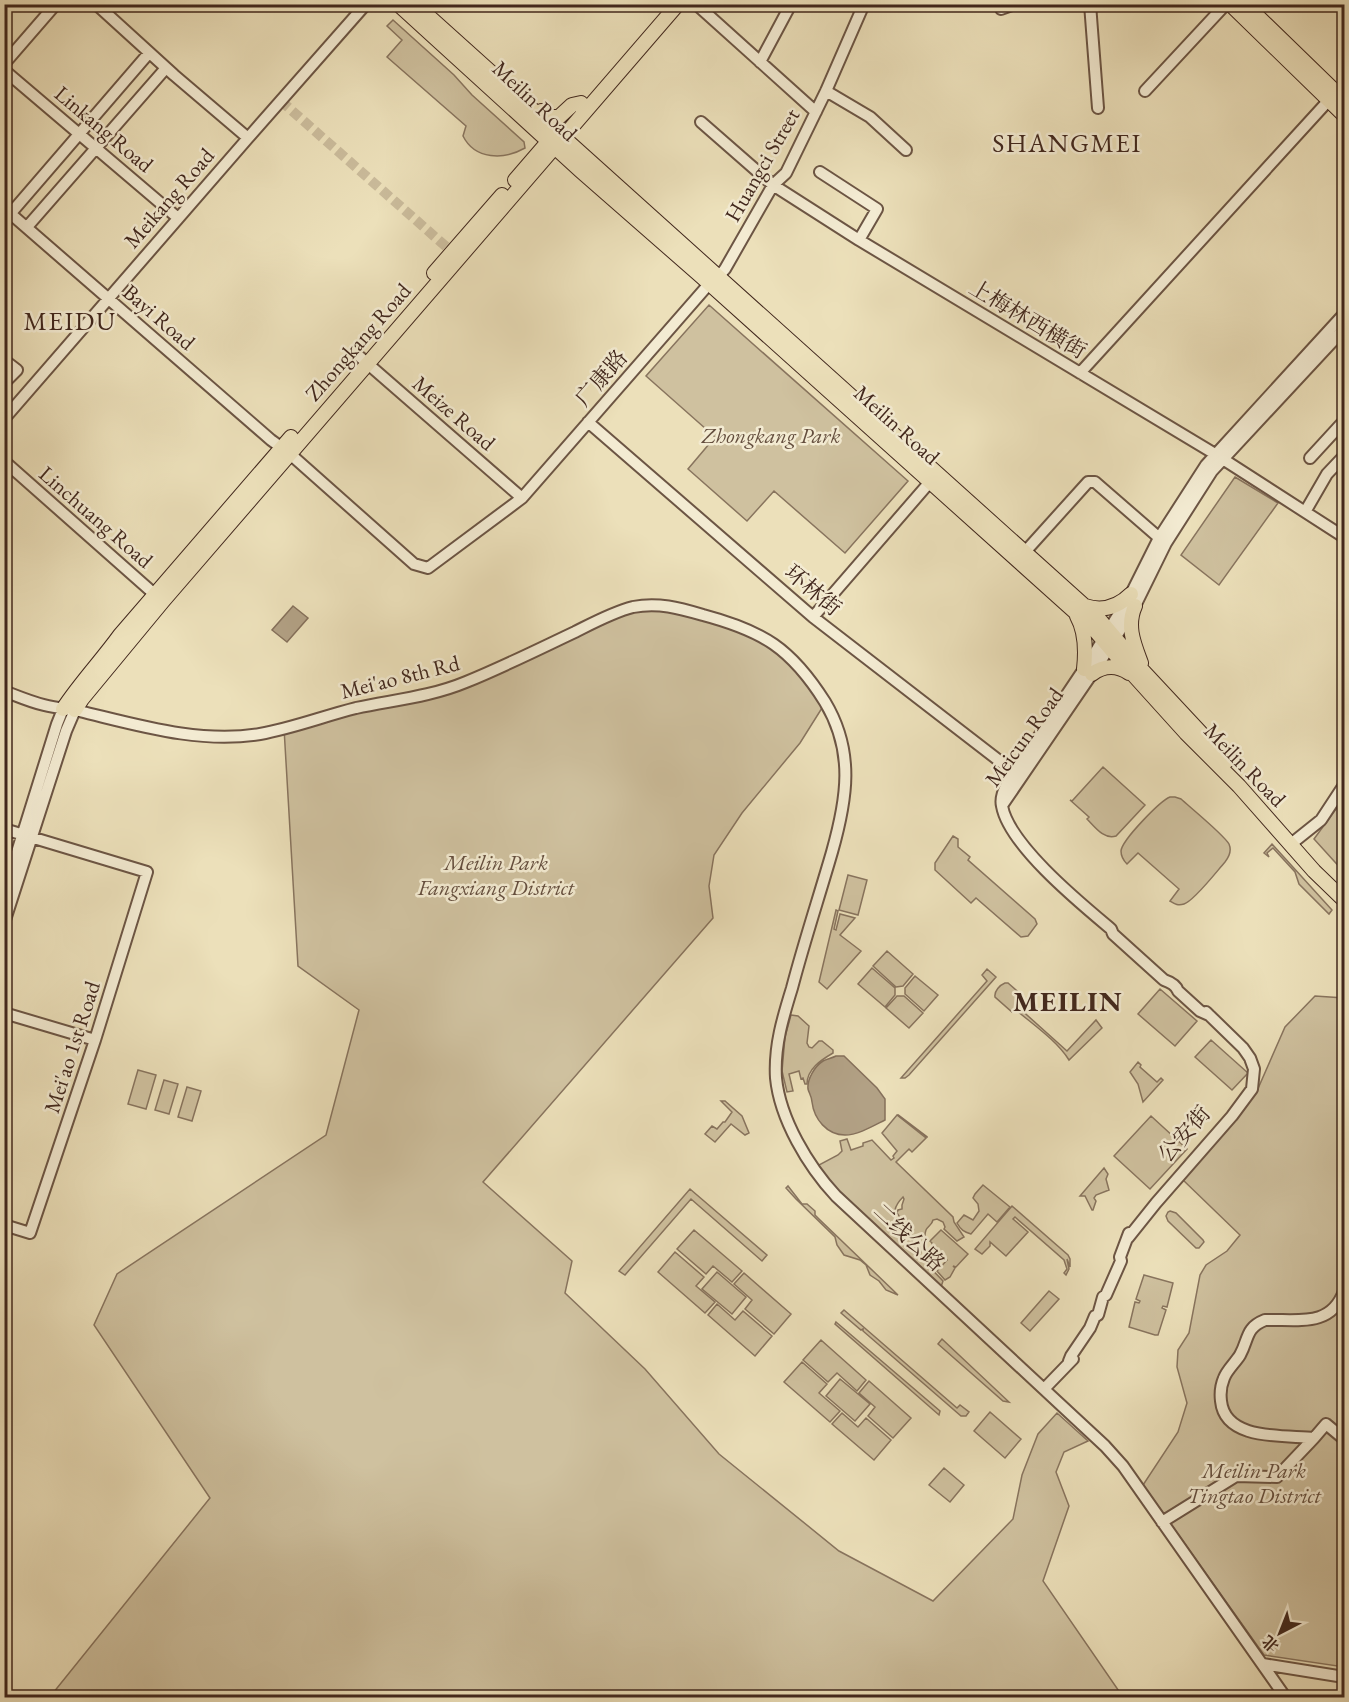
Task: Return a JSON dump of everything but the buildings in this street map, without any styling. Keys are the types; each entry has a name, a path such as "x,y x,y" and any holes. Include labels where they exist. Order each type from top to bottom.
{"main road":[{"name":"Meilin Road","path":"398,4 517,104"},
{"name":"Meilin Road","path":"415,4 585,167 1024,554 1109,639 1186,733 1239,786 1314,871 1344,900"},
{"name":"Zhongkang Road","path":"585,106 666,4"},
{"name":"Zhongkang Road","path":"69,709 82,699 159,597 585,106 678,4"},
{"path":"1228,4 1344,115"},
{"path":"1245,4 1344,100"},
{"path":"517,104 537,107 550,117 559,117 572,105 585,106 585,118 576,129 575,135 577,144 585,152 585,167 572,168 565,161 555,160 550,162 538,175 525,176 538,143 536,138 520,123 517,104"},
{"name":"Meilin Road","path":"714,280 929,483 1078,608"},
{"path":"1133,600 1130,630 1139,674 1111,667 1088,671 1078,608 1097,610 1133,600"},
{"name":"Meilin Road","path":"1139,674 1248,783 1296,840 1344,889"}],"street":[{"path":"4,64 56,4"},
{"path":"96,4 248,138"},
{"name":"Meikang Road","path":"4,419 366,4"},
{"path":"696,4 816,112"},
{"path":"760,62 791,4"},
{"name":"Huangci Street","path":"714,280 725,269 773,185 786,173 826,91 864,4"},
{"path":"1001,9 1015,4"},
{"path":"1090,4 1098,108"},
{"path":"1145,91 1228,4"},
{"path":"8,210 80,134 149,53"},
{"path":"27,227 166,68"},
{"name":"Linkang Road","path":"4,70 178,218"},
{"path":"826,91 870,117 906,150"},
{"path":"1080,373 1329,100"},
{"name":"上梅林西横街","path":"701,122 773,185 859,240 1219,457 1344,537"},
{"path":"820,172 877,209 859,240"},
{"name":"Bayi Road","path":"8,210 271,440 286,450 408,559 422,567 428,568 434,565 522,498"},
{"name":"广康路","path":"522,498 714,280"},
{"name":"Meicun Road","path":"1209,1016 1203,1007 1181,988 1174,985 1168,976 1116,930 1111,929 1036,861 1010,827 1002,806 1018,775 1133,600 1162,540 1195,496 1219,457 1344,314"},
{"name":"Meicun Road","path":"1219,457 1344,329"},
{"path":"4,360 17,370 4,383"},
{"name":"Meize Road","path":"364,360 522,498"},
{"path":"1310,458 1344,421"},
{"name":"环林街","path":"588,422 813,617 1018,775"},
{"path":"1305,512 1328,474 1344,456"},
{"name":"Linchuang Road","path":"4,462 159,597"},
{"path":"1024,554 1088,482 1095,482 1162,540"},
{"path":"813,617 929,483"},
{"name":"Mei'ao 8th Rd","path":"4,691 45,706 194,736 260,734 358,708 430,694 465,683 614,614 631,608 653,605 675,607 723,620 763,636 783,650 810,679 830,710"},
{"path":"4,894 28,836 66,731 69,709"},
{"name":"二线公路","path":"830,710 844,750 845,797 841,820 779,1035 776,1062 780,1097 793,1131 811,1166 822,1181 1105,1446 1123,1466 1286,1698"},
{"path":"1296,840 1321,820 1344,785"},
{"path":"4,829 28,836"},
{"path":"4,923 28,836"},
{"name":"Mei'ao 1st Road","path":"4,1225 30,1233 128,940 147,872 28,836"},
{"path":"4,1013 95,1040"},
{"name":"公安街","path":"1044,1389 1069,1361 1095,1316 1098,1315 1102,1300 1121,1261 1120,1257 1129,1231 1138,1217 1252,1089 1254,1069 1243,1048 1209,1016"},
{"path":"1314,1438 1251,1433 1232,1423 1222,1411 1220,1393 1224,1376 1239,1356 1248,1331 1257,1323 1265,1320 1318,1318 1331,1312 1341,1300 1344,1291"},
{"path":"1162,1522 1236,1476 1277,1477 1326,1424 1344,1439"},
{"path":"1263,1664 1344,1677"}],"green space":[{"path":"393,20 524,142 525,148 508,155 491,156 482,154 468,144 463,136 466,126 387,57 402,40 387,26"},
{"name":"Zhongkang Park","path":"709,305 908,481 845,553 774,491 747,521 688,469 715,437 646,376"},
{"path":"1235,477 1278,503 1219,585 1181,555"},
{"name":"Meilin Park Fangxiang District","path":"653,605 763,636 820,694 822,708 800,743 742,813 714,855 709,886 713,918 483,1182 572,1261 565,1293 645,1369 719,1454 839,1551 933,1601 1013,1519 1022,1475 1038,1434 1057,1413 1088,1441 1064,1452 1056,1472 1069,1506 1043,1581 1123,1697 49,1698 210,1498 94,1325 117,1274 326,1135 359,1010 298,966 284,728 430,694 584,627"},
{"path":"1103,767 1145,805 1116,836 1112,837 1097,829 1087,819 1089,817 1070,800 1072,801"},
{"path":"1170,797 1181,799 1221,834 1230,849 1226,860 1205,885 1188,902 1180,905 1170,901 1179,889 1138,853 1127,864 1121,853 1134,830"},
{"path":"1344,798 1344,872 1314,839"},
{"path":"953,836 958,839 958,847 970,857 968,860 1035,919 1037,924 1028,936 1021,937 976,898 971,903 935,870 935,863"},
{"path":"1272,844 1332,910 1329,914 1299,884 1295,872 1273,848 1267,853 1269,857 1264,853"},
{"path":"848,875 867,880 858,915 839,910"},
{"path":"836,910 838,911 834,929 836,930 840,914 855,918 840,935 861,951 827,989 819,982"},
{"path":"887,951 913,974 903,986 896,987 873,966"},
{"path":"872,968 895,988 895,995 885,1007 858,984"},
{"path":"987,969 996,977 909,1075 901,1078 987,981 982,975"},
{"path":"915,976 938,995 924,1011 905,994 905,988"},
{"path":"1005,983 1023,996 1024,1000 1018,1007 1067,1051 1096,1020 1102,1028 1069,1060 1045,1034 1016,1010 1012,1012 995,997 998,988"},
{"path":"1160,989 1197,1021 1175,1046 1138,1014"},
{"path":"897,996 904,996 923,1013 909,1028 886,1008"},
{"name":"Meilin Park Tingtao District","path":"1315,996 1344,998 1344,1667 1264,1655 1143,1485 1178,1432 1187,1403 1177,1367 1178,1350 1189,1333 1200,1275 1206,1265 1227,1251 1240,1235 1183,1180 1256,1093 1285,1027"},
{"path":"791,1015 798,1016 809,1026 807,1043 809,1047 812,1048 822,1041 833,1050 833,1053 812,1069 807,1084 803,1078 801,1079 799,1071 789,1074 793,1091 787,1092 782,1071 785,1037"},
{"path":"1211,1040 1248,1073 1232,1090 1195,1057"},
{"path":"1138,1062 1140,1067 1157,1082 1161,1078 1163,1080 1143,1102 1138,1084 1130,1072"},
{"path":"138,1070 156,1075 146,1109 128,1104"},
{"path":"164,1080 178,1084 169,1114 155,1110"},
{"path":"187,1087 201,1091 192,1121 178,1117"},
{"path":"721,1101 725,1101 742,1116 749,1133 745,1135 731,1124 715,1142 705,1134 712,1126 717,1129 732,1112"},
{"path":"897,1115 926,1138 912,1152 909,1149 896,1162 953,1217 964,1237 957,1241 944,1229 943,1222 937,1219 933,1220 926,1230 922,1245 915,1241 897,1213 902,1209 903,1197 896,1206 895,1210 898,1220 921,1251 920,1257 943,1281 941,1287 823,1179 817,1166 838,1155 842,1151 840,1141 847,1139 851,1150 872,1140 891,1160 897,1151 882,1133"},
{"path":"1151,1116 1187,1149 1150,1189 1114,1156"},
{"path":"1104,1168 1108,1174 1106,1179 1109,1190 1096,1195 1092,1210 1085,1196 1080,1196"},
{"path":"983,1185 1010,1207 997,1222 988,1214 971,1234 957,1223 964,1215 973,1220 979,1211 978,1204 973,1198"},
{"path":"788,1186 802,1204 807,1204 815,1211 815,1215 898,1295 886,1290 870,1275 866,1265 860,1260 844,1255 835,1237 796,1199 786,1188"},
{"path":"690,1189 767,1255 762,1261 691,1199 625,1275 619,1271"},
{"path":"1012,1206 1068,1255 1070,1267 1067,1259 1069,1269 1066,1275 1064,1260 1015,1217 1013,1219 1028,1232 1006,1256 990,1242 990,1246 982,1254 975,1249"},
{"path":"1170,1211 1176,1213 1203,1240 1199,1248 1196,1248 1168,1221 1166,1216"},
{"path":"694,1230 742,1271 732,1282 713,1266 706,1274 677,1249"},
{"path":"941,1230 968,1254 956,1267 953,1266 955,1268 950,1277 945,1280 937,1271 947,1260 932,1247 930,1241"},
{"path":"675,1252 704,1277 696,1286 715,1302 705,1313 658,1272"},
{"path":"717,1272 746,1297 732,1314 702,1289"},
{"path":"744,1273 791,1314 774,1334 745,1309 752,1300 734,1284"},
{"path":"1144,1275 1173,1283 1167,1307 1162,1308 1166,1310 1158,1335 1129,1327 1135,1302 1140,1301 1136,1299"},
{"path":"1049,1291 1059,1299 1030,1331 1021,1323"},
{"path":"717,1304 735,1320 743,1311 772,1336 755,1356 708,1315"},
{"path":"844,1310 957,1408 960,1405 969,1412 966,1416 961,1416 863,1329 861,1330 841,1313"},
{"path":"836,1322 940,1411 939,1415 835,1324"},
{"path":"942,1339 1009,1402 1003,1401 938,1344"},
{"path":"821,1340 866,1380 857,1391 837,1373 828,1382 803,1360"},
{"path":"802,1362 827,1384 819,1393 840,1411 830,1422 784,1382"},
{"path":"840,1379 870,1404 855,1421 826,1396"},
{"path":"869,1381 911,1418 893,1438 868,1416 875,1407 859,1393"},
{"path":"990,1412 1021,1439 1005,1458 974,1431"},
{"path":"842,1413 858,1427 866,1418 891,1440 874,1460 832,1424"},
{"path":"944,1468 964,1485 950,1502 929,1485"}],"shaded area":[{"path":"293,606 308,618 287,642 272,630"},
{"path":"836,1056 844,1056 877,1088 885,1099 885,1120 850,1135 838,1134 822,1125 813,1108 808,1089 809,1081 814,1069 820,1063"}],"waterway":[{"path":"898,1115 927,1137"}],"tunnel":[{"path":"281,101 451,251"}],"district":[{"name":"SHANGMEI","path":"1067,143"},
{"name":"MEIDU","path":"70,321"},
{"name":"MEILIN","path":"1068,1001"}]}
